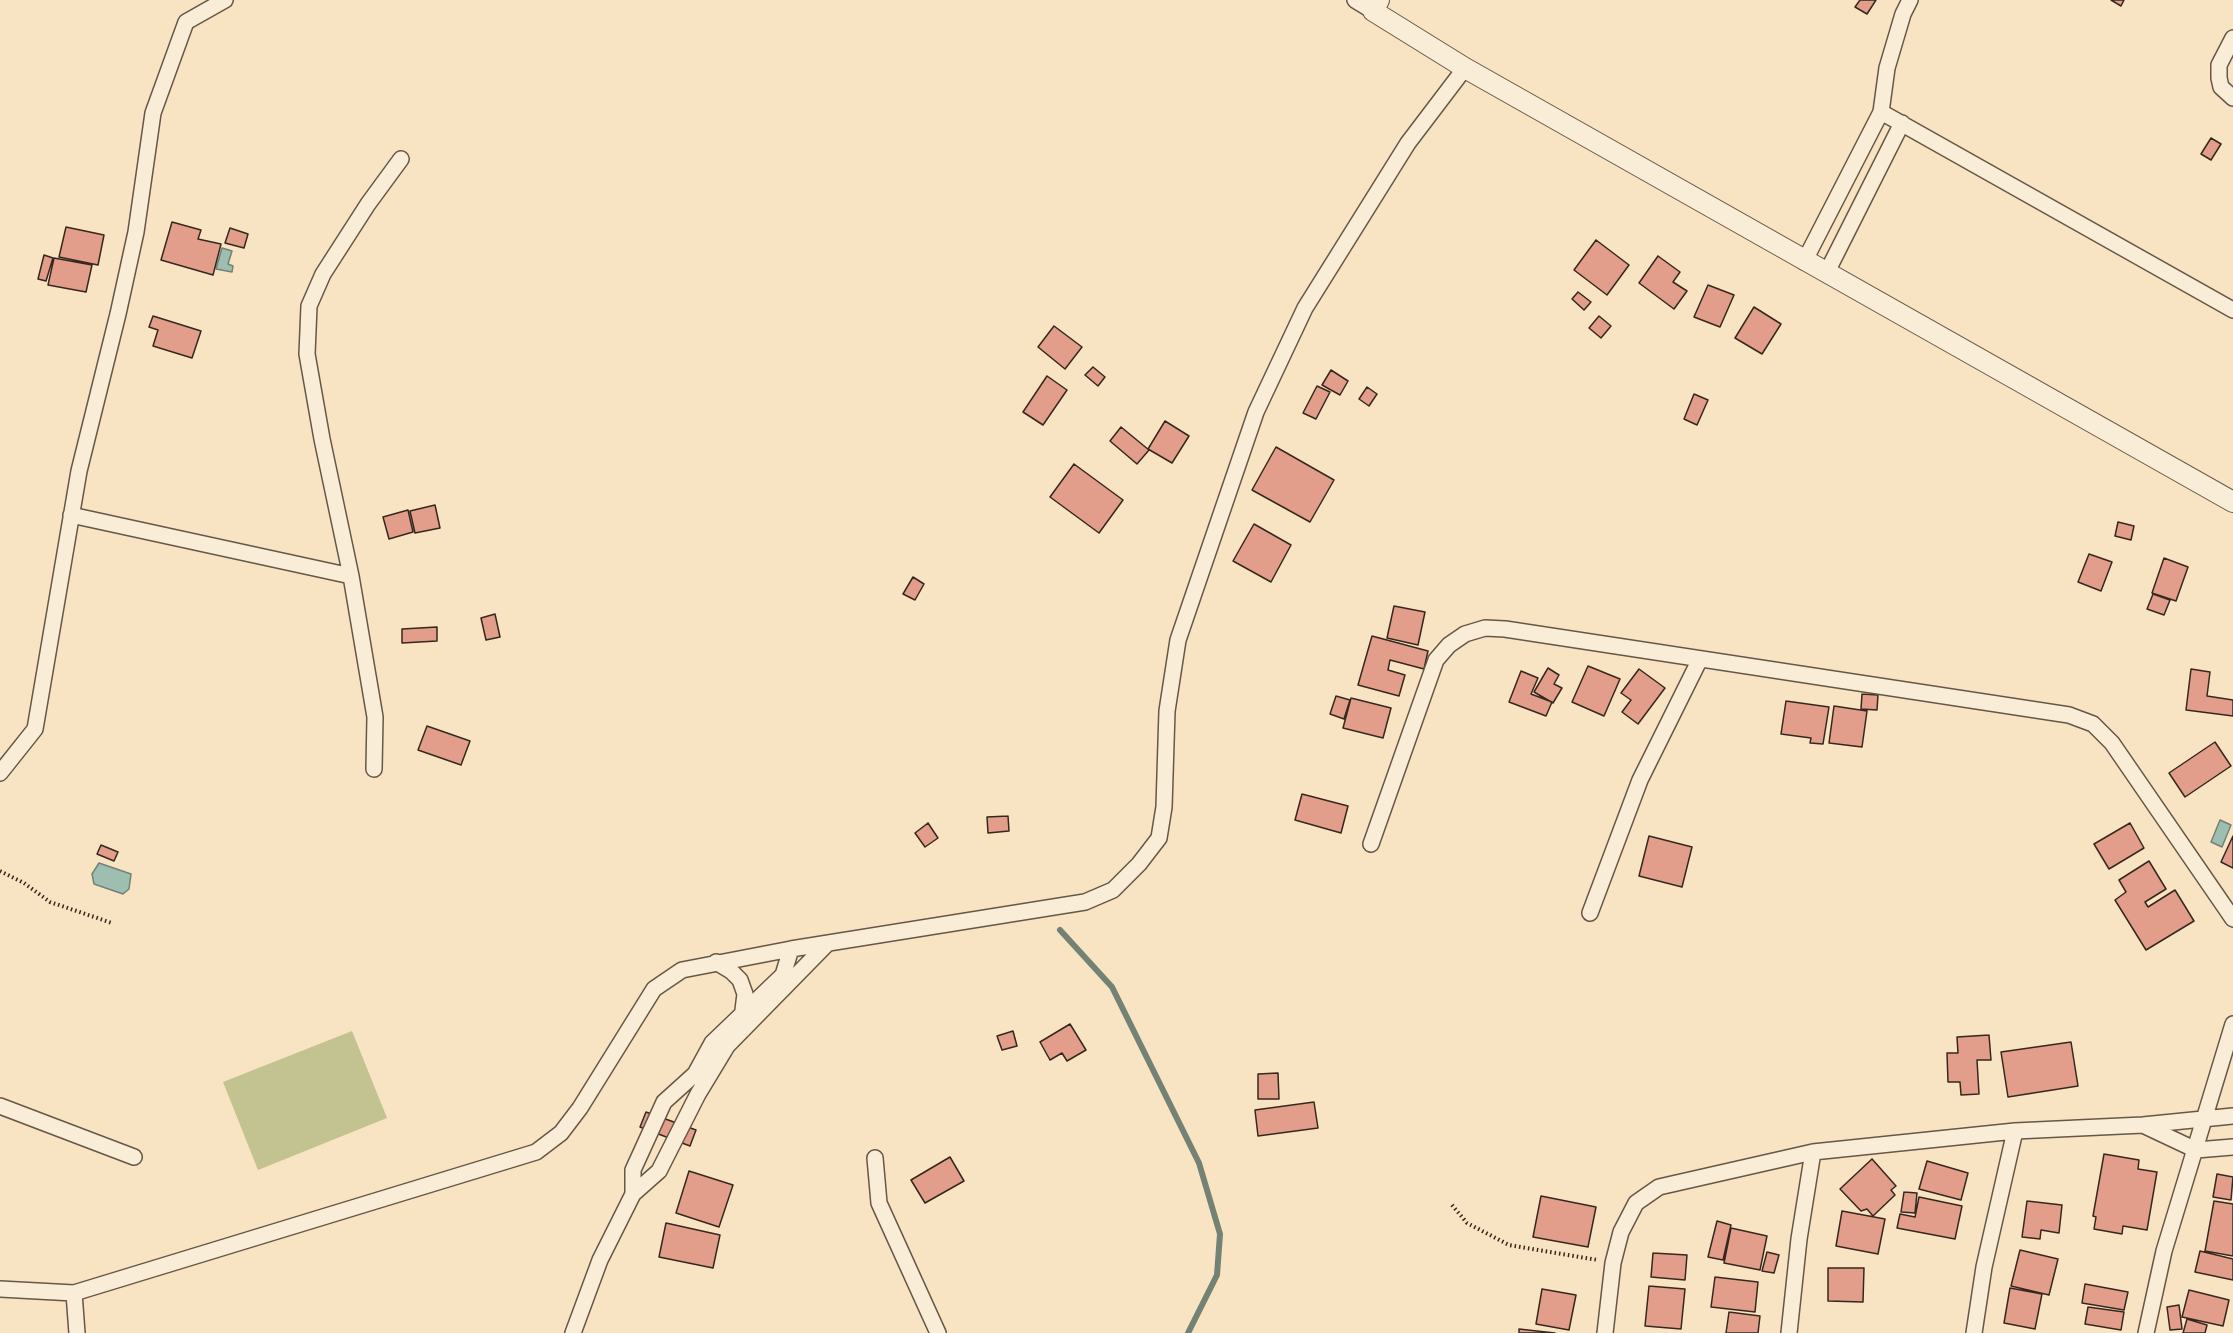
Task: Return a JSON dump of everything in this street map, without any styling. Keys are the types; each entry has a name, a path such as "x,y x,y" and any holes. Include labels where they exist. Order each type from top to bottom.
{"street":[{"path":"0,773 35,729 71,515 134,242 153,113 186,22 225,0"},
{"path":"1355,0 1376,6 1465,68 1804,262 2233,502"},
{"path":"1804,262 1881,112 1887,68 1902,14 1910,0"},
{"path":"2233,38 2219,65 2219,78 2221,87 2233,98"},
{"path":"0,1290 74,1293 536,1152 561,1133 580,1108 654,988 682,970 790,949 1085,902 1113,890 1139,864 1159,838 1164,807 1167,711 1178,640 1256,412 1305,308 1408,143 1465,68"},
{"path":"1881,112 2233,310"},
{"path":"1826,274 1902,123"},
{"path":"374,769 375,717 351,576 322,439 307,354 309,306 323,274 368,204 401,159"},
{"path":"71,515 351,576"},
{"path":"1371,844 1436,660 1449,645 1465,634 1485,628 1505,629 2069,715 2093,724 2112,743 2233,919"},
{"path":"1590,913 1640,780 1700,659"},
{"path":"573,1333 600,1260 633,1194 659,1171 678,1131 727,1046 828,943"},
{"path":"633,1194 633,1170 664,1102 694,1074 712,1043 743,1010 783,975 790,949"},
{"path":"716,962 732,971 740,980 745,994 743,1010"},
{"path":"2146,1333 2164,1251 2233,1024"},
{"path":"0,1106 134,1157"},
{"path":"1605,1333 1613,1263 1621,1232 1636,1203 1659,1187 1813,1152 2014,1131 2143,1125 2233,1116"},
{"path":"2143,1125 2196,1150 2233,1148"},
{"path":"1974,1333 1984,1268 2014,1131"},
{"path":"1789,1333 1799,1239 1813,1152"},
{"path":"875,1158 879,1203 938,1333"},
{"path":"74,1293 77,1333"}],"path":[{"path":"0,871 24,883 50,902 112,923"},
{"path":"1452,1205 1467,1223 1509,1245 1613,1263"}],"green space":[{"path":"352,1031 387,1118 258,1170 223,1082"}],"shaded area":[{"path":"222,248 232,251 228,264 233,266 232,272 216,269"},
{"path":"2220,820 2231,825 2222,847 2211,842"},
{"path":"99,863 131,874 129,889 123,894 94,884 92,874"}],"building":[{"path":"1860,0 1876,0 1867,14 1855,7"},
{"path":"2111,0 2124,0 2121,6"},
{"path":"2211,138 2221,144 2211,160 2201,154"},
{"path":"172,222 201,230 198,239 221,244 213,275 161,260"},
{"path":"66,227 104,235 98,265 59,257"},
{"path":"230,228 248,234 244,248 225,243"},
{"path":"1596,240 1629,265 1607,295 1574,270"},
{"path":"44,255 53,258 46,281 38,279"},
{"path":"1658,256 1680,272 1673,282 1687,291 1674,309 1639,283"},
{"path":"54,258 92,265 86,292 48,285"},
{"path":"1708,285 1734,295 1720,327 1694,317"},
{"path":"1578,292 1591,302 1584,310 1572,299"},
{"path":"1754,307 1781,324 1762,354 1735,338"},
{"path":"153,316 201,331 192,358 153,346 158,330 149,327"},
{"path":"1599,316 1611,326 1601,338 1589,328"},
{"path":"1054,326 1082,347 1065,369 1038,347"},
{"path":"1093,367 1105,377 1098,386 1085,375"},
{"path":"1331,370 1348,381 1340,395 1322,385"},
{"path":"1047,376 1067,390 1043,425 1023,412"},
{"path":"1317,386 1330,392 1316,419 1303,413"},
{"path":"1367,387 1377,394 1369,406 1359,399"},
{"path":"1694,394 1708,400 1697,425 1684,419"},
{"path":"1165,421 1189,436 1172,463 1148,449"},
{"path":"1121,427 1149,450 1137,464 1110,441"},
{"path":"1276,447 1334,480 1310,522 1252,490"},
{"path":"1074,464 1123,500 1099,533 1050,497"},
{"path":"435,505 440,528 415,533 410,511"},
{"path":"408,510 413,532 389,539 383,517"},
{"path":"2118,522 2134,526 2131,540 2115,536"},
{"path":"1254,524 1291,545 1271,582 1233,561"},
{"path":"2089,554 2112,562 2101,591 2078,582"},
{"path":"2164,558 2188,567 2176,601 2152,593"},
{"path":"913,577 924,584 915,600 903,594"},
{"path":"2153,594 2170,600 2164,615 2147,609"},
{"path":"1394,606 1425,612 1418,645 1387,638"},
{"path":"495,614 500,637 486,640 481,618"},
{"path":"437,627 437,641 402,643 402,629"},
{"path":"1372,636 1428,651 1424,669 1390,660 1388,670 1405,675 1399,696 1358,685"},
{"path":"1588,666 1620,679 1604,716 1572,702"},
{"path":"1548,668 1559,675 1554,684 1562,688 1553,703 1534,692"},
{"path":"1639,669 1665,688 1638,724 1622,712 1631,700 1621,693"},
{"path":"2191,669 2210,672 2207,696 2233,700 2233,716 2186,710"},
{"path":"1521,671 1538,678 1531,694 1552,702 1546,716 1509,702"},
{"path":"1862,694 1878,695 1877,710 1861,709"},
{"path":"1336,696 1350,700 1344,719 1330,714"},
{"path":"1351,698 1391,708 1383,738 1343,728"},
{"path":"1786,701 1829,707 1823,744 1810,743 1811,738 1781,734"},
{"path":"1834,706 1867,711 1862,747 1829,743"},
{"path":"427,726 470,741 461,765 418,750"},
{"path":"2215,742 2231,766 2185,797 2169,773"},
{"path":"1302,794 1348,806 1341,833 1295,820"},
{"path":"1008,816 1009,831 988,833 987,817"},
{"path":"928,823 938,838 925,847 915,833"},
{"path":"2130,823 2144,848 2109,869 2094,844"},
{"path":"1649,836 1692,847 1682,887 1639,876"},
{"path":"2233,836 2233,868 2221,862"},
{"path":"101,845 118,852 114,861 97,854"},
{"path":"2149,861 2166,889 2145,902 2148,907 2175,890 2194,921 2146,950 2115,900 2126,892 2119,880"},
{"path":"1070,1024 1086,1050 1067,1061 1062,1053 1050,1060 1040,1042"},
{"path":"1013,1031 1017,1046 1002,1050 997,1036"},
{"path":"1989,1035 1991,1060 1977,1060 1979,1094 1961,1095 1960,1082 1948,1082 1947,1053 1958,1053 1957,1037"},
{"path":"2071,1042 2078,1086 2008,1097 2001,1052"},
{"path":"1278,1073 1279,1099 1258,1099 1258,1074"},
{"path":"1314,1102 1318,1128 1258,1136 1255,1110"},
{"path":"646,1112 696,1130 690,1146 640,1127"},
{"path":"2104,1154 2139,1160 2138,1169 2157,1172 2147,1230 2123,1226 2122,1234 2094,1229 2096,1217 2093,1216"},
{"path":"950,1157 964,1181 925,1203 911,1180"},
{"path":"1872,1159 1896,1186 1891,1190 1895,1195 1873,1216 1867,1209 1861,1211 1840,1189"},
{"path":"1927,1161 1968,1173 1961,1200 1919,1189"},
{"path":"689,1171 733,1185 719,1227 676,1213"},
{"path":"2217,1174 2233,1177 2231,1200 2213,1197"},
{"path":"1904,1192 1917,1193 1915,1213 1901,1212"},
{"path":"1541,1196 1596,1207 1588,1247 1533,1237"},
{"path":"1919,1197 1962,1206 1955,1239 1897,1228 1900,1214 1915,1217"},
{"path":"2027,1201 2062,1205 2059,1233 2041,1230 2040,1239 2022,1237"},
{"path":"2214,1201 2233,1204 2233,1256 2205,1251"},
{"path":"1842,1211 1885,1219 1878,1254 1836,1246"},
{"path":"1717,1221 1731,1225 1723,1260 1708,1257"},
{"path":"666,1223 720,1235 713,1268 659,1257"},
{"path":"1731,1228 1767,1236 1760,1270 1724,1263"},
{"path":"2020,1250 2058,1259 2049,1295 2011,1286"},
{"path":"2200,1251 2233,1259 2233,1280 2195,1272"},
{"path":"1767,1252 1779,1255 1774,1273 1762,1271"},
{"path":"1653,1253 1687,1255 1685,1280 1651,1277"},
{"path":"1828,1268 1864,1268 1863,1302 1828,1301"},
{"path":"1715,1277 1758,1282 1755,1312 1711,1307"},
{"path":"2085,1284 2128,1292 2124,1310 2082,1303"},
{"path":"1649,1286 1685,1289 1681,1329 1645,1326"},
{"path":"2010,1288 2042,1294 2035,1329 2004,1323"},
{"path":"1542,1289 1576,1295 1569,1330 1536,1324"},
{"path":"2189,1290 2229,1300 2223,1326 2182,1317"},
{"path":"2179,1305 2182,1329 2170,1330 2167,1307"},
{"path":"2088,1307 2124,1312 2121,1330 2085,1324"},
{"path":"1729,1312 1760,1316 1758,1333 1726,1333"},
{"path":"2187,1319 2207,1325 2205,1333 2183,1333"},
{"path":"1519,1329 1555,1333 1519,1333"}],"waterway":[{"path":"1060,930 1112,987 1199,1163 1220,1234 1217,1275 1188,1333"}]}
